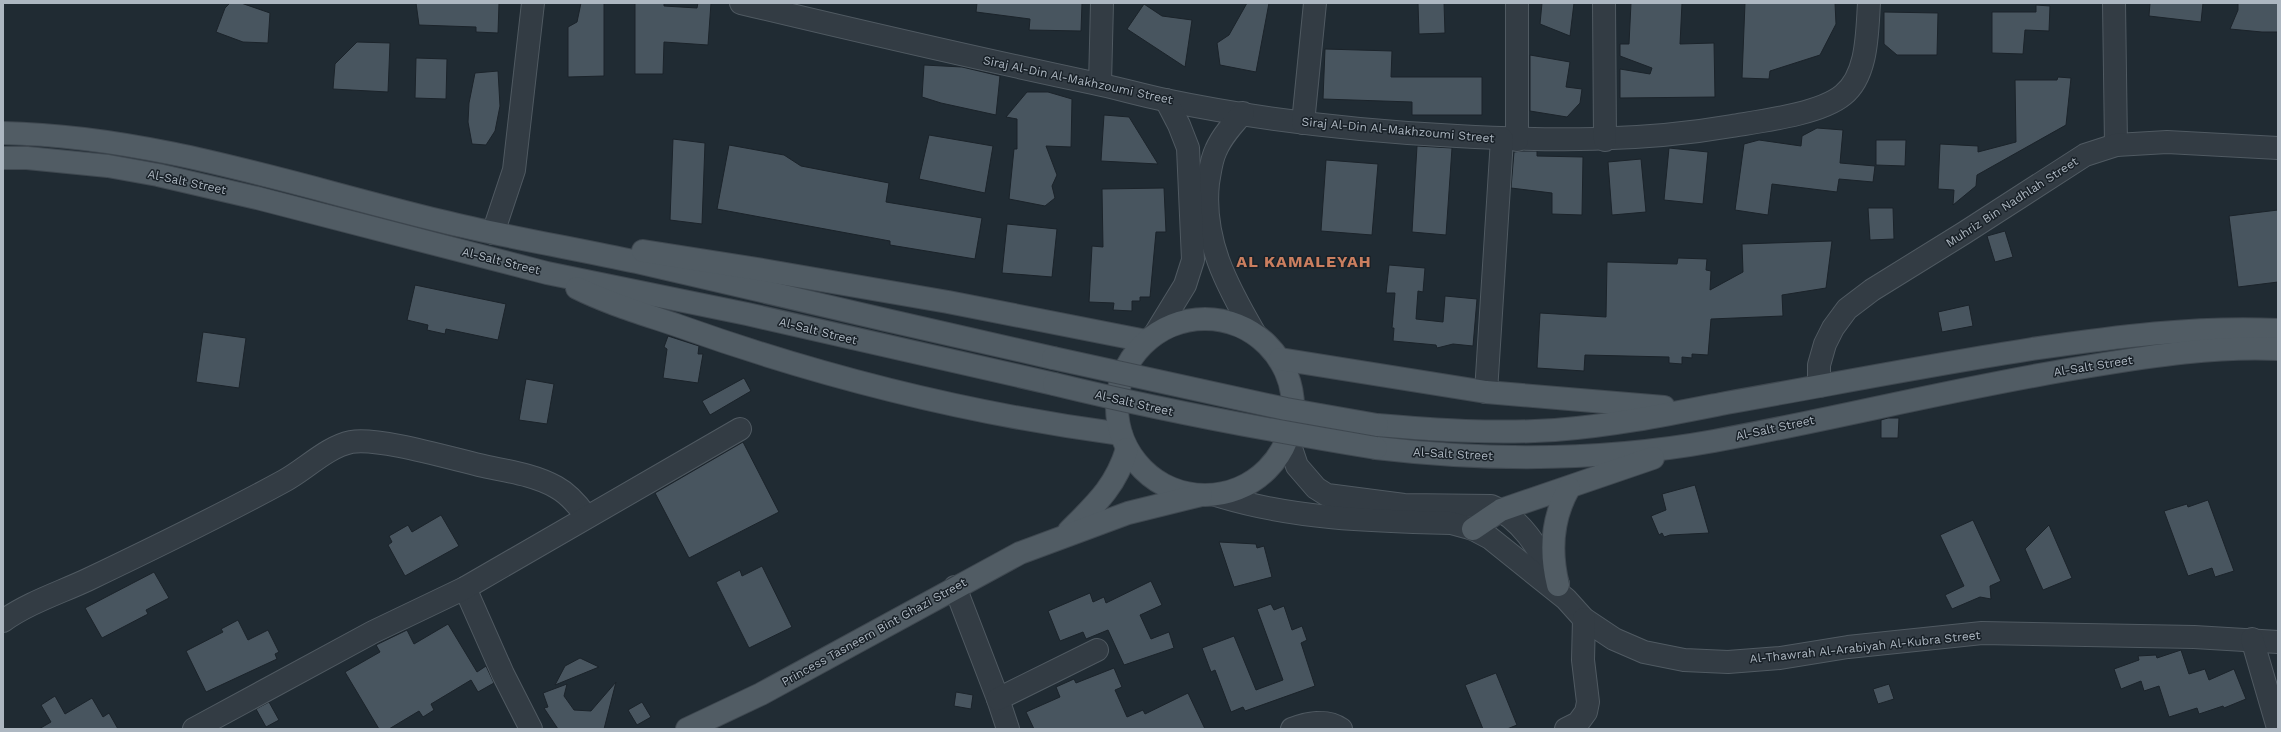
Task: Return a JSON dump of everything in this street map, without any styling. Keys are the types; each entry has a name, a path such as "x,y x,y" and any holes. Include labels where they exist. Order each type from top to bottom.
{"main road":[{"name":"Al-Salt Street","path":"3,133 82,138 180,155 493,233 581,250 1053,358 1286,409 1377,426 1446,431 1505,432 1549,430 1617,422 1959,361 2114,337 2194,330 2278,330"},
{"name":"Al-Salt Street","path":"3,158 27,158 108,166 158,175 257,198 547,273 740,312 1161,410 1265,430 1417,453 1515,458 1644,450 1712,442 1950,391 2062,370 2202,352 2278,349"},
{"path":"581,250 656,252 1150,337"},
{"path":"547,273 612,303 722,342 780,360 824,371 880,388 1124,441"},
{"name":"Princess Tasneem Bint Ghazi Street","path":"687,729 761,694 955,587 1020,553 1128,513 1246,485 1260,477 1271,466 1288,439 1294,412 1291,384 1280,359 1264,340 1244,327 1216,319 1186,320 1164,328 1150,337"},
{"path":"1150,337 1129,360 1119,384 1116,409 1124,441 1136,463 1152,478 1171,488 1209,495"},
{"path":"1280,359 1486,392 1693,409"},
{"name":"Princess Tasneem Bint Ghazi Street","path":"1063,538 1103,497 1116,479 1124,441"},
{"path":"1473,529 1501,510 1569,488 1620,468 1712,442"},
{"path":"1562,592 1552,552 1554,532 1564,497 1569,488"}],"street":[{"path":"493,233 514,170 533,3"},
{"name":"Siraj Al-Din Al-Makhzoumi Street","path":"741,3 992,62 1100,84 1166,100 1243,113 1377,131 1510,139 1605,140 1699,132 1788,116 1833,102 1846,93 1862,64 1869,3"},
{"path":"1100,84 1102,3"},
{"path":"1303,122 1315,3"},
{"path":"1486,392 1510,139 1517,3"},
{"path":"1604,3 1605,140"},
{"path":"2114,3 2116,144"},
{"path":"1166,100 1179,124 1188,148 1199,203 1218,262 1255,334"},
{"path":"1150,337 1178,297 1191,271 1193,236 1199,203 1216,150 1243,113"},
{"name":"Muhriz Bin Nadhlah Street","path":"1819,386 1819,365 1825,344 1833,328 1847,309 1872,290 2085,155 2116,144 2167,142 2278,148"},
{"path":"194,729 373,632 465,588 586,516 740,429"},
{"name":"Al-Thawrah Al-Arabiyah Al-Kubra Street","path":"1288,439 1297,466 1316,488 1327,496 1404,505 1491,506 1501,510 1520,526 1535,545 1562,592 1584,619 1614,639 1644,652 1684,660 1728,662 1780,658 1863,646 1982,633 2252,639 2278,642"},
{"path":"3,621 17,611 87,580 234,509 297,474 340,445 350,442 365,441 425,452 537,478 567,494 586,516"},
{"name":"Al-Thawrah Al-Arabiyah Al-Kubra Street","path":"1209,495 1280,512 1451,523 1473,529 1511,553 1562,592"},
{"path":"955,587 1008,729"},
{"path":"465,588 503,674 531,729"},
{"path":"1566,729 1578,723 1586,712 1588,702 1583,660 1584,619"},
{"path":"2252,639 2278,728"},
{"path":"998,699 1097,650"},
{"path":"1292,729 1314,723 1327,724 1341,729"}],"building":[{"path":"230,3 241,3 270,13 268,43 243,42 216,32 225,8"},
{"path":"416,3 499,3 498,33 476,32 476,27 419,25"},
{"path":"581,3 604,3 604,76 568,77 568,27 577,22"},
{"path":"635,3 664,3 664,6 697,8 698,3 711,3 708,45 664,42 663,74 635,74"},
{"path":"977,3 1082,3 1081,31 1029,30 1030,19 976,12"},
{"path":"1247,3 1269,3 1256,72 1220,65 1217,43 1229,35"},
{"path":"1418,3 1444,3 1445,33 1419,34"},
{"path":"1542,3 1574,3 1570,36 1540,24"},
{"path":"1631,3 1682,3 1680,44 1714,43 1715,97 1620,98 1620,69 1650,74 1652,68 1620,56 1620,44 1629,44"},
{"path":"1745,3 1835,3 1836,24 1820,55 1770,71 1769,79 1742,78"},
{"path":"2150,3 2203,3 2201,22 2149,16"},
{"path":"2238,3 2278,3 2278,32 2230,29 2238,10"},
{"path":"1144,4 1162,16 1192,20 1185,67 1127,29"},
{"path":"2036,5 2050,6 2049,31 2025,30 2023,54 1992,53 1992,12 2036,12"},
{"path":"1884,12 1938,13 1937,55 1897,55 1884,44"},
{"path":"357,42 390,43 388,92 333,89 335,64"},
{"path":"1325,49 1392,51 1391,77 1482,77 1482,115 1412,115 1412,102 1323,99"},
{"path":"1530,55 1570,62 1566,87 1582,89 1580,103 1567,117 1530,111"},
{"path":"416,58 447,59 446,99 415,98"},
{"path":"924,65 962,67 1000,76 996,115 941,103 922,97"},
{"path":"498,71 500,106 495,131 486,145 472,144 468,122 469,103 475,73"},
{"path":"2058,77 2071,78 2066,125 1977,175 1976,186 1953,205 1954,190 1938,189 1940,144 1978,146 1978,152 2016,142 2015,80 2057,80"},
{"path":"1027,92 1048,92 1072,99 1071,147 1046,146 1057,175 1052,186 1055,198 1045,206 1009,199 1014,149 1017,149 1017,119 1006,117"},
{"path":"1104,115 1129,117 1158,164 1101,161"},
{"path":"1817,128 1843,130 1840,163 1875,166 1873,182 1839,179 1837,192 1772,184 1768,215 1735,210 1744,144 1759,140 1801,146 1802,136"},
{"path":"929,135 993,146 985,193 919,179"},
{"path":"673,139 705,143 702,224 670,220"},
{"path":"1876,140 1906,140 1905,166 1876,165"},
{"path":"729,145 784,155 801,166 889,183 886,202 982,218 975,259 890,245 890,241 717,209"},
{"path":"1417,146 1452,148 1446,235 1412,232"},
{"path":"1669,148 1708,152 1703,204 1664,200"},
{"path":"1537,151 1537,156 1583,157 1582,215 1552,214 1552,193 1511,188 1514,152"},
{"path":"1641,159 1646,212 1612,215 1608,162"},
{"path":"1326,160 1378,164 1372,235 1321,231"},
{"path":"1164,188 1166,232 1156,232 1150,297 1140,297 1140,301 1132,301 1132,311 1113,310 1114,303 1089,302 1092,246 1103,247 1102,189"},
{"path":"1868,208 1893,208 1894,239 1870,240"},
{"path":"2278,210 2278,282 2238,287 2229,216"},
{"path":"1007,224 1057,229 1052,277 1002,273"},
{"path":"2005,231 2013,257 1995,262 1987,236"},
{"path":"1832,241 1826,288 1782,295 1783,316 1711,319 1708,355 1692,354 1692,358 1682,357 1682,364 1669,363 1669,357 1585,355 1584,371 1537,368 1540,313 1606,317 1607,262 1677,264 1678,258 1707,259 1706,270 1711,271 1710,290 1743,272 1742,244"},
{"path":"1389,265 1425,268 1423,292 1418,291 1416,319 1443,322 1445,296 1477,299 1473,346 1453,344 1437,348 1436,345 1393,341 1394,328 1392,328 1395,293 1386,293"},
{"path":"415,285 506,304 498,340 446,329 445,334 427,330 428,325 407,320"},
{"path":"1969,305 1973,326 1942,332 1938,312"},
{"path":"203,332 246,338 239,388 196,382"},
{"path":"668,336 699,346 698,354 703,354 698,383 663,378 667,349 664,347"},
{"path":"744,378 751,391 710,415 702,401"},
{"path":"526,379 554,384 547,424 519,420"},
{"path":"1888,418 1899,418 1898,438 1881,438 1881,420"},
{"path":"743,442 779,512 689,558 655,493"},
{"path":"1695,485 1709,533 1670,535 1664,537 1662,533 1659,535 1651,516 1666,510 1662,494"},
{"path":"2208,500 2234,571 2215,577 2212,568 2188,576 2164,511 2187,504 2188,507"},
{"path":"441,515 459,546 405,576 388,545 392,542 389,536 408,525 412,532"},
{"path":"1973,520 2001,581 1990,586 1991,599 1980,597 1952,609 1945,595 1964,586 1940,535"},
{"path":"2049,525 2072,578 2043,590 2025,549"},
{"path":"1219,542 1256,544 1257,548 1264,546 1272,577 1234,587"},
{"path":"762,566 792,627 749,648 716,582 740,570 742,576"},
{"path":"154,572 169,598 146,610 148,614 102,638 85,608"},
{"path":"1151,581 1162,605 1140,615 1151,639 1169,632 1174,648 1124,665 1108,630 1086,639 1083,632 1060,641 1048,611 1090,593 1093,602 1104,597 1106,603"},
{"path":"1271,604 1274,610 1284,606 1292,630 1302,626 1307,640 1301,643 1315,686 1245,711 1243,707 1231,712 1215,670 1211,672 1202,648 1234,636 1256,690 1283,680 1257,609"},
{"path":"238,620 248,640 268,630 279,652 275,654 277,659 206,692 186,651 223,632 221,629"},
{"path":"448,624 477,672 486,666 494,683 478,692 471,680 431,704 434,710 423,717 419,711 389,729 379,729 345,672 380,652 376,645 407,630 414,644"},
{"path":"2181,650 2189,674 2205,669 2209,680 2234,669 2246,699 2224,708 2223,706 2199,714 2197,708 2169,717 2159,686 2144,691 2141,681 2121,689 2114,669 2139,660 2138,656 2156,655 2157,658"},
{"path":"580,658 599,667 555,685 565,666"},
{"path":"1114,668 1122,687 1115,690 1127,717 1143,710 1145,714 1188,693 1205,729 1034,729 1026,712 1060,697 1056,687 1074,679 1076,683"},
{"path":"1496,673 1517,725 1507,729 1483,729 1465,685"},
{"path":"616,682 604,729 558,729 544,708 548,707 543,693 567,684 564,696 574,710 591,711"},
{"path":"1889,684 1894,699 1878,704 1873,689"},
{"path":"956,692 973,695 971,709 954,706"},
{"path":"55,696 65,714 92,698 103,717 109,713 118,729 39,729 51,722 41,705"},
{"path":"269,702 279,720 266,727 256,709"},
{"path":"642,702 651,717 637,725 628,710"}],"district":[{"name":"AL KAMALEYAH","path":"1304,261"}]}
